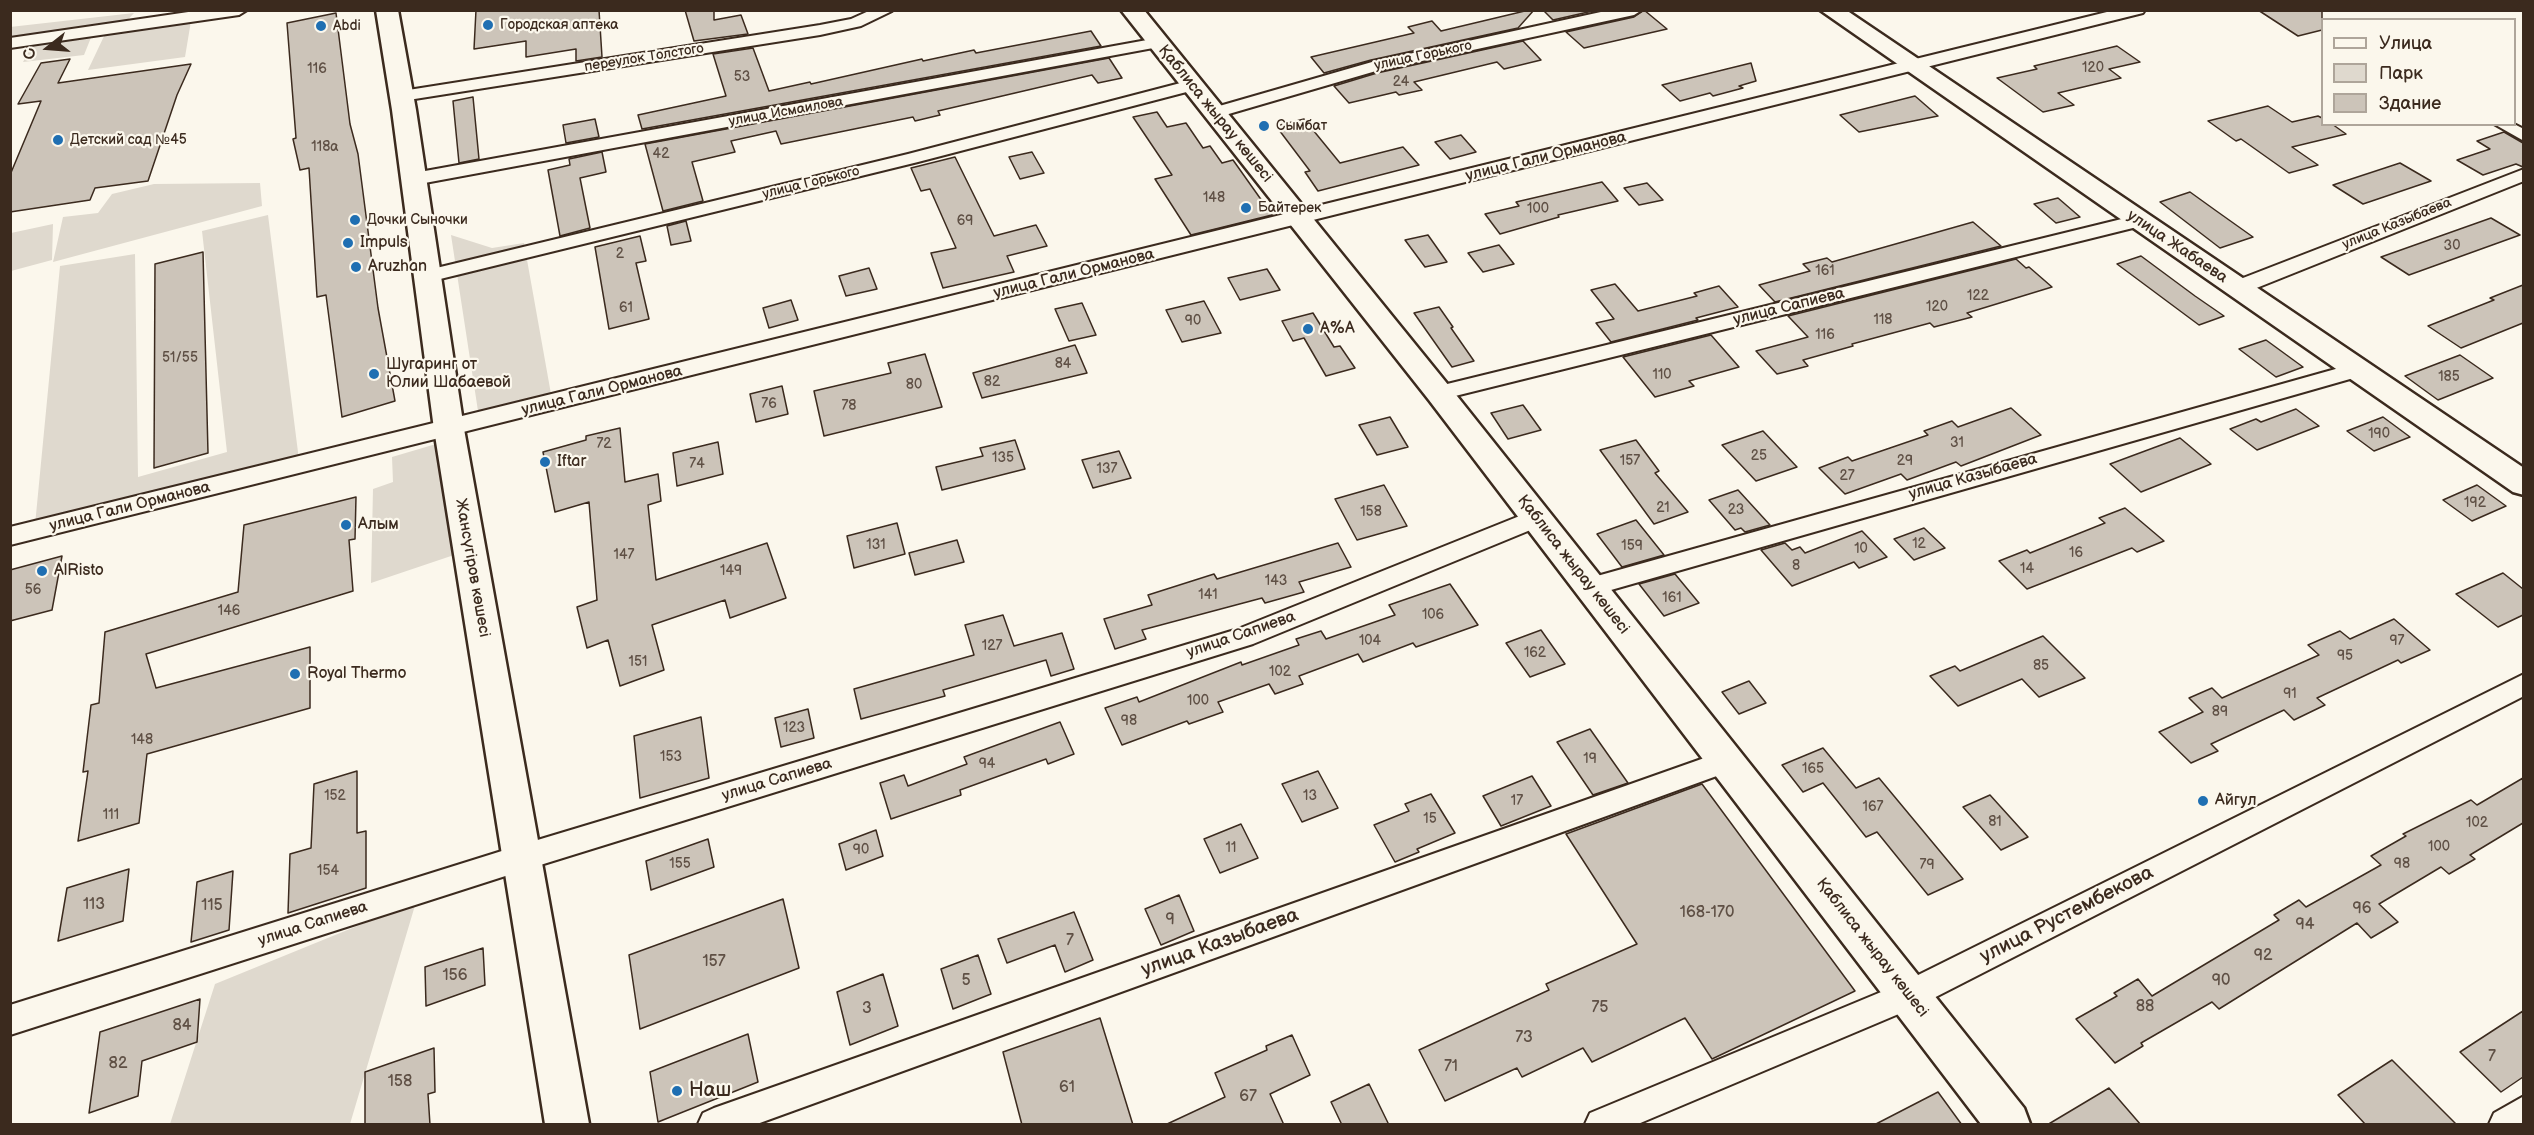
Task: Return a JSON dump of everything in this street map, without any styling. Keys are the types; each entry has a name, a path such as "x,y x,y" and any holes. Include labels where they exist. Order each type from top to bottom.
{"street":[{"path":"10,43 239,10"},
{"name":"Жансүгіров көшесі","path":"387,10 402,96 449,429 567,1125"},
{"name":"улица Горького","path":"1215,113 1372,67 1634,10"},
{"name":"улица Жабаева","path":"1831,10 2523,484"},
{"name":"улица Гали Орманова","path":"10,536 1913,68 2137,10"},
{"name":"переулок Толстого","path":"402,96 820,30 855,23 884,11"},
{"name":"Қаблиса жырау көшесі","path":"1134,11 1439,393 2008,1125"},
{"name":"улица Исмаилова","path":"414,179 1158,43"},
{"name":"улица Горького","path":"428,276 901,161 1192,85"},
{"path":"2506,126 2523,136"},
{"name":"улица Казыбаева","path":"2237,288 2523,174"},
{"name":"улица Сапиева","path":"1439,393 2139,221"},
{"name":"улица Казыбаева","path":"1590,587 2357,370"},
{"name":"улица Сапиева","path":"10,1020 521,858 1244,637 1537,518"},
{"name":"улица Рустембекова","path":"1601,1125 1909,995 2523,684"},
{"name":"улица Казыбаева","path":"714,1125 1727,761"},
{"path":"2505,1125 2523,1112"}],"green space":[{"path":"134,13 124,24 11,40 10,27"},
{"path":"191,21 185,57 88,70 106,32"},
{"path":"92,35 84,55 23,62 34,42"},
{"path":"260,183 262,206 53,262 63,217 98,213 112,194 154,184"},
{"path":"268,215 299,460 35,525 60,266 135,254 138,477 227,452 202,231"},
{"path":"53,224 52,260 11,271 11,233"},
{"path":"451,235 492,248 524,243 551,394 478,411"},
{"path":"436,444 454,555 371,583 373,489 393,482 392,457"},
{"path":"416,902 350,1124 170,1124 215,984"}],"building":[{"path":"476,10 599,10 602,57 576,61 576,49 526,57 526,41 474,49"},
{"path":"685,10 714,10 714,20 741,15 748,34 694,41"},
{"path":"1534,10 1518,28 1371,60 1324,73 1311,57 1414,33 1408,27 1432,21 1441,31"},
{"path":"1543,10 1597,10 1553,20"},
{"path":"1644,10 1667,29 1584,48 1566,32 1634,17"},
{"path":"2258,10 2322,10 2321,30 2298,36"},
{"path":"336,13 350,124 358,154 378,308 395,401 342,417 326,295 317,297 309,168 300,170 293,139 296,138 287,23"},
{"path":"1091,31 1101,46 642,129 638,115 726,96 713,54 753,48 769,91 922,59 923,61 974,50 976,53"},
{"path":"1523,41 1541,60 1504,69 1497,62 1414,82 1422,90 1399,95 1396,92 1349,103 1334,86 1377,73"},
{"path":"2117,46 2140,62 2109,69 2121,78 2058,93 2074,105 2043,112 1997,78 2037,69 2034,66"},
{"path":"1109,58 1122,78 1098,83 1092,75 938,111 940,115 915,121 913,117 781,144 776,131 731,141 735,152 692,162 703,201 663,211 645,144"},
{"path":"70,59 58,83 191,64 177,95 148,181 95,188 90,200 10,212 10,175 41,101 18,104 41,63"},
{"path":"1751,63 1756,81 1739,86 1743,88 1713,96 1710,93 1680,101 1662,85"},
{"path":"1915,96 1938,116 1859,132 1840,115"},
{"path":"473,97 479,159 459,163 453,101"},
{"path":"2268,106 2292,122 2318,116 2321,118 2321,126 2335,126 2346,134 2292,147 2318,165 2289,173 2241,139 2236,141 2208,121"},
{"path":"1157,112 1167,127 1186,123 1203,148 1210,146 1222,163 1233,160 1272,215 1191,235 1155,179 1172,175 1133,117"},
{"path":"595,119 599,137 566,143 563,125"},
{"path":"1304,119 1340,163 1403,147 1419,165 1318,191 1305,172 1310,171 1276,126"},
{"path":"2504,132 2523,143 2523,167 2516,164 2483,175 2457,160 2490,149 2477,141"},
{"path":"1461,135 1476,152 1450,159 1435,142"},
{"path":"602,152 606,172 580,178 590,228 560,236 548,170 570,165 569,159"},
{"path":"1032,152 1044,173 1020,179 1009,157"},
{"path":"955,157 994,236 1036,225 1047,246 1007,256 1014,272 943,288 931,253 956,248 930,189 921,191 911,168"},
{"path":"2400,163 2431,181 2363,204 2333,185"},
{"path":"1602,182 1618,201 1558,215 1559,217 1500,234 1485,214 1519,206 1516,202"},
{"path":"1647,183 1663,200 1639,205 1624,188"},
{"path":"2190,192 2253,237 2220,248 2160,202"},
{"path":"2058,198 2080,217 2056,223 2034,204"},
{"path":"2491,218 2520,235 2409,275 2381,257"},
{"path":"686,221 691,241 671,245 667,226"},
{"path":"1973,222 2001,246 1775,302 1759,285 1810,271 1803,264 1827,258 1832,262"},
{"path":"1428,235 1447,262 1425,267 1405,240"},
{"path":"640,236 646,261 636,263 649,319 609,329 595,247"},
{"path":"1499,245 1514,264 1483,272 1468,253"},
{"path":"203,252 208,453 154,468 155,264"},
{"path":"2141,256 2224,316 2199,325 2117,264"},
{"path":"2016,259 2052,287 1967,313 1972,317 1934,327 1930,323 1852,344 1853,346 1803,360 1808,366 1777,374 1756,351 1808,337 1788,316"},
{"path":"869,268 877,289 846,296 839,276"},
{"path":"1267,269 1280,290 1240,300 1228,278"},
{"path":"1615,284 1638,311 1697,296 1694,293 1719,286 1738,307 1696,318 1698,320 1611,342 1596,323 1614,319 1591,290"},
{"path":"2523,285 2523,323 2461,348 2428,326 2494,300 2490,298"},
{"path":"791,300 798,320 769,328 763,308"},
{"path":"1204,301 1221,333 1182,342 1166,310"},
{"path":"1082,303 1096,335 1069,341 1055,309"},
{"path":"1439,307 1474,361 1452,367 1414,313"},
{"path":"1313,313 1334,347 1340,346 1355,368 1326,376 1304,338 1293,341 1282,321"},
{"path":"1711,335 1739,367 1689,381 1694,386 1655,397 1623,357"},
{"path":"2266,340 2303,367 2276,377 2239,349"},
{"path":"1075,345 1087,373 982,398 973,373"},
{"path":"925,354 942,407 824,436 814,391 891,373 888,363"},
{"path":"2460,355 2493,378 2438,400 2405,376"},
{"path":"782,386 788,414 756,422 750,394"},
{"path":"1523,405 1541,430 1508,439 1491,413"},
{"path":"2011,408 2041,435 1961,466 1956,462 1907,480 1901,474 1845,494 1819,468 1848,457 1852,461 1928,435 1924,431 1952,421 1958,427"},
{"path":"2296,409 2319,426 2257,450 2230,429 2256,419 2261,422"},
{"path":"1390,417 1408,447 1377,455 1359,425"},
{"path":"2383,417 2410,437 2374,451 2347,431"},
{"path":"620,428 625,482 658,474 661,501 648,505 656,580 767,543 786,598 730,618 725,600 652,625 664,670 620,686 608,640 587,648 577,607 597,600 589,502 555,512 543,452 586,440 586,436"},
{"path":"1763,431 1797,467 1756,481 1722,445"},
{"path":"2180,438 2211,464 2141,492 2110,464"},
{"path":"1015,440 1025,469 942,490 936,467 983,456 980,448"},
{"path":"1636,440 1659,471 1655,473 1688,512 1654,524 1600,450"},
{"path":"718,442 723,474 677,486 673,453"},
{"path":"1119,451 1131,478 1093,488 1082,460"},
{"path":"1384,485 1407,526 1357,540 1335,499"},
{"path":"2477,485 2506,506 2472,521 2443,500"},
{"path":"1738,490 1770,525 1745,532 1741,528 1735,530 1709,500"},
{"path":"356,497 355,539 349,540 353,591 146,654 156,688 310,647 310,708 147,754 139,823 78,841 88,771 83,772 91,705 99,703 105,632 238,592 244,525"},
{"path":"2125,508 2164,541 2137,552 2132,548 2027,589 1999,561 2027,550 2030,553 2105,523 2099,518"},
{"path":"1636,520 1664,555 1622,567 1597,534"},
{"path":"897,523 905,554 854,568 847,536"},
{"path":"1924,528 1945,548 1914,560 1894,539"},
{"path":"1862,531 1887,557 1859,568 1854,562 1792,586 1761,550 1785,543 1792,550 1800,547 1805,553"},
{"path":"957,540 964,562 915,575 909,553"},
{"path":"1338,543 1351,567 1299,582 1304,592 1265,603 1262,598 1142,630 1146,639 1115,649 1104,619 1152,605 1148,595 1214,574 1217,579"},
{"path":"62,556 52,610 10,621 10,570"},
{"path":"2503,573 2523,589 2523,615 2498,627 2456,594"},
{"path":"1675,574 1699,603 1664,616 1639,584"},
{"path":"1450,584 1478,625 1416,647 1413,643 1363,662 1358,654 1299,676 1303,684 1275,694 1269,684 1218,702 1223,712 1189,724 1187,721 1122,745 1105,708 1137,697 1139,702 1241,662 1242,665 1299,645 1296,639 1321,631 1326,639 1395,615 1389,605"},
{"path":"1003,615 1014,646 1062,633 1074,669 1051,676 1046,660 943,690 945,696 861,719 854,689 974,655 965,625"},
{"path":"2394,619 2430,650 2401,663 2398,660 2317,698 2325,705 2294,720 2284,710 2211,744 2218,751 2191,763 2159,732 2203,712 2189,698 2212,688 2222,698 2319,655 2308,645 2340,631 2350,639"},
{"path":"1541,630 1565,664 1530,677 1506,643"},
{"path":"2043,636 2085,678 2039,697 2022,679 1958,706 1930,676 1955,666 1960,671"},
{"path":"1749,681 1766,703 1739,714 1722,692"},
{"path":"808,709 814,738 781,747 775,718"},
{"path":"701,717 709,778 640,798 634,736"},
{"path":"1060,722 1074,754 1048,764 1046,759 960,790 961,795 891,819 880,783 904,775 908,786 967,764 964,757"},
{"path":"1590,729 1628,783 1593,795 1557,742"},
{"path":"1823,748 1856,788 1879,778 1963,879 1928,895 1877,832 1866,837 1823,783 1803,792 1782,765"},
{"path":"357,771 357,833 366,831 366,888 288,913 290,854 311,848 314,784"},
{"path":"1318,771 1338,808 1302,822 1282,784"},
{"path":"1532,776 1551,806 1501,826 1483,796"},
{"path":"2523,778 2523,823 2470,855 2475,859 2449,874 2441,867 2379,904 2398,922 2371,938 2357,923 2219,1009 2212,1002 2141,1043 2143,1046 2115,1063 2076,1019 2117,996 2114,993 2138,979 2152,996 2279,920 2274,915 2299,900 2306,907 2381,865 2371,856 2406,836 2403,834 2471,800 2477,805"},
{"path":"1702,784 1855,991 1712,1059 1685,1018 1592,1062 1583,1048 1522,1077 1517,1068 1445,1101 1419,1050 1549,990 1546,984 1637,944 1566,834"},
{"path":"1431,794 1455,833 1417,849 1419,852 1395,862 1374,825 1409,811 1405,804"},
{"path":"1990,795 2028,837 2001,850 1963,807"},
{"path":"1241,824 1258,858 1220,873 1204,839"},
{"path":"876,830 883,856 846,870 839,844"},
{"path":"708,839 714,867 651,890 646,861"},
{"path":"129,869 123,921 58,941 67,888"},
{"path":"233,871 229,930 191,942 197,882"},
{"path":"1179,895 1194,931 1161,945 1145,909"},
{"path":"783,899 799,968 640,1029 629,955"},
{"path":"1074,912 1093,960 1065,972 1055,945 1007,963 998,939"},
{"path":"483,948 485,985 426,1006 425,967"},
{"path":"978,955 991,994 953,1009 941,969"},
{"path":"883,974 898,1026 850,1045 837,992"},
{"path":"200,999 197,1042 142,1061 138,1096 89,1113 100,1032"},
{"path":"2523,1011 2523,1077 2501,1092 2460,1052"},
{"path":"1100,1018 1133,1125 1022,1125 1003,1052"},
{"path":"748,1034 758,1082 658,1122 650,1072"},
{"path":"1292,1035 1310,1075 1270,1094 1284,1125 1165,1125 1225,1097 1215,1073 1267,1050 1266,1046"},
{"path":"434,1048 435,1092 428,1094 430,1125 365,1125 365,1072"},
{"path":"2392,1060 2457,1125 2366,1125 2338,1095"},
{"path":"1369,1084 1389,1125 1342,1125 1331,1102"},
{"path":"2109,1088 2141,1125 2047,1125"},
{"path":"1938,1092 1962,1125 1874,1125"}],"place":[{"name":"Городская аптека","path":"488,25"},
{"name":"Abdi","path":"321,26"},
{"name":"Сымбат","path":"1264,126"},
{"name":"Детский сад №45","path":"58,140"},
{"name":"Байтерек","path":"1246,208"},
{"name":"Дочки Сыночки","path":"355,220"},
{"name":"Impuls","path":"348,243"},
{"name":"Aruzhan","path":"356,267"},
{"name":"A%A","path":"1308,329"},
{"name":"Шугаринг от Юлии Шабаевой","path":"374,374"},
{"name":"Iftar","path":"545,462"},
{"name":"Алым","path":"346,525"},
{"name":"AlRisto","path":"42,571"},
{"name":"Royal Thermo","path":"295,674"},
{"name":"Айгул","path":"2203,801"},
{"name":"Наш","path":"677,1091"}]}
